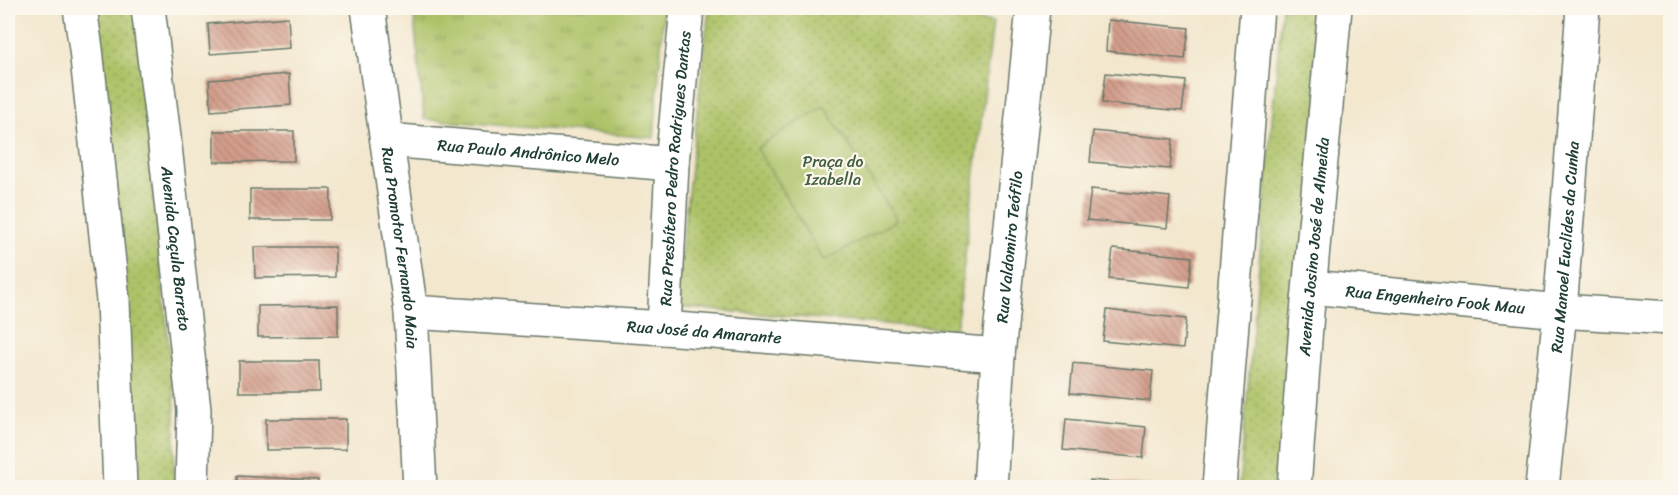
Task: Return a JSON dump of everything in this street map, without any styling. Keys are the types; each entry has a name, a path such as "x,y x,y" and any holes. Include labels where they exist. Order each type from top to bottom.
{"street":[{"path":"80,8 112,300 120,488"},
{"name":"Avenida Caçula Barreto","path":"148,8 194,410 192,488"},
{"name":"Rua Promotor Fernando Maia","path":"368,8 411,312 420,488"},
{"name":"Rua Presbítero Pedro Rodrigues Dantas","path":"664,328 672,164 687,8"},
{"name":"Rua Valdomiro Teófilo","path":"990,488 998,354 1033,8"},
{"path":"1218,488 1257,8"},
{"name":"Avenida Josino José de Almeida","path":"1294,488 1335,8"},
{"name":"Rua Manoel Euclides da Cunha","path":"1542,488 1560,311 1583,8"},
{"name":"Rua Paulo Andrônico Melo","path":"387,140 672,164"},
{"name":"Rua Engenheiro Fook Mau","path":"1310,287 1560,311 1671,318"},
{"name":"Rua José da Amarante","path":"411,312 664,328 998,354"}],"green space":[{"path":"85,8 135,8 175,407 174,487 132,487"},
{"path":"413,8 664,8 654,138 424,119"},
{"name":"Praça do Izabella","path":"709,8 873,8 993,22 956,330 675,307"},
{"path":"1282,8 1328,8 1284,487 1239,488"},
{"path":"824,106 897,220 824,261 757,148"}],"building":[{"path":"288,17 290,48 210,54 208,24"},
{"path":"1108,20 1189,28 1185,59 1106,51"},
{"path":"1106,73 1186,81 1182,111 1102,103"},
{"path":"289,74 291,105 211,111 209,80"},
{"path":"214,131 294,131 294,161 214,162"},
{"path":"1093,131 1173,139 1170,169 1090,162"},
{"path":"250,189 331,189 330,220 250,220"},
{"path":"1091,189 1170,197 1167,228 1087,220"},
{"path":"254,247 335,247 335,277 255,278"},
{"path":"1113,249 1192,257 1189,287 1109,279"},
{"path":"338,305 338,336 258,337 258,306"},
{"path":"1107,310 1186,319 1183,349 1103,341"},
{"path":"239,361 319,361 320,392 239,392"},
{"path":"1073,363 1153,371 1150,401 1070,393"},
{"path":"266,419 346,419 346,449 266,450"},
{"path":"1066,419 1146,427 1143,458 1063,450"},
{"path":"237,476 318,480 317,488 237,488"},
{"path":"1090,480 1154,486 1154,488 1089,488"}]}
